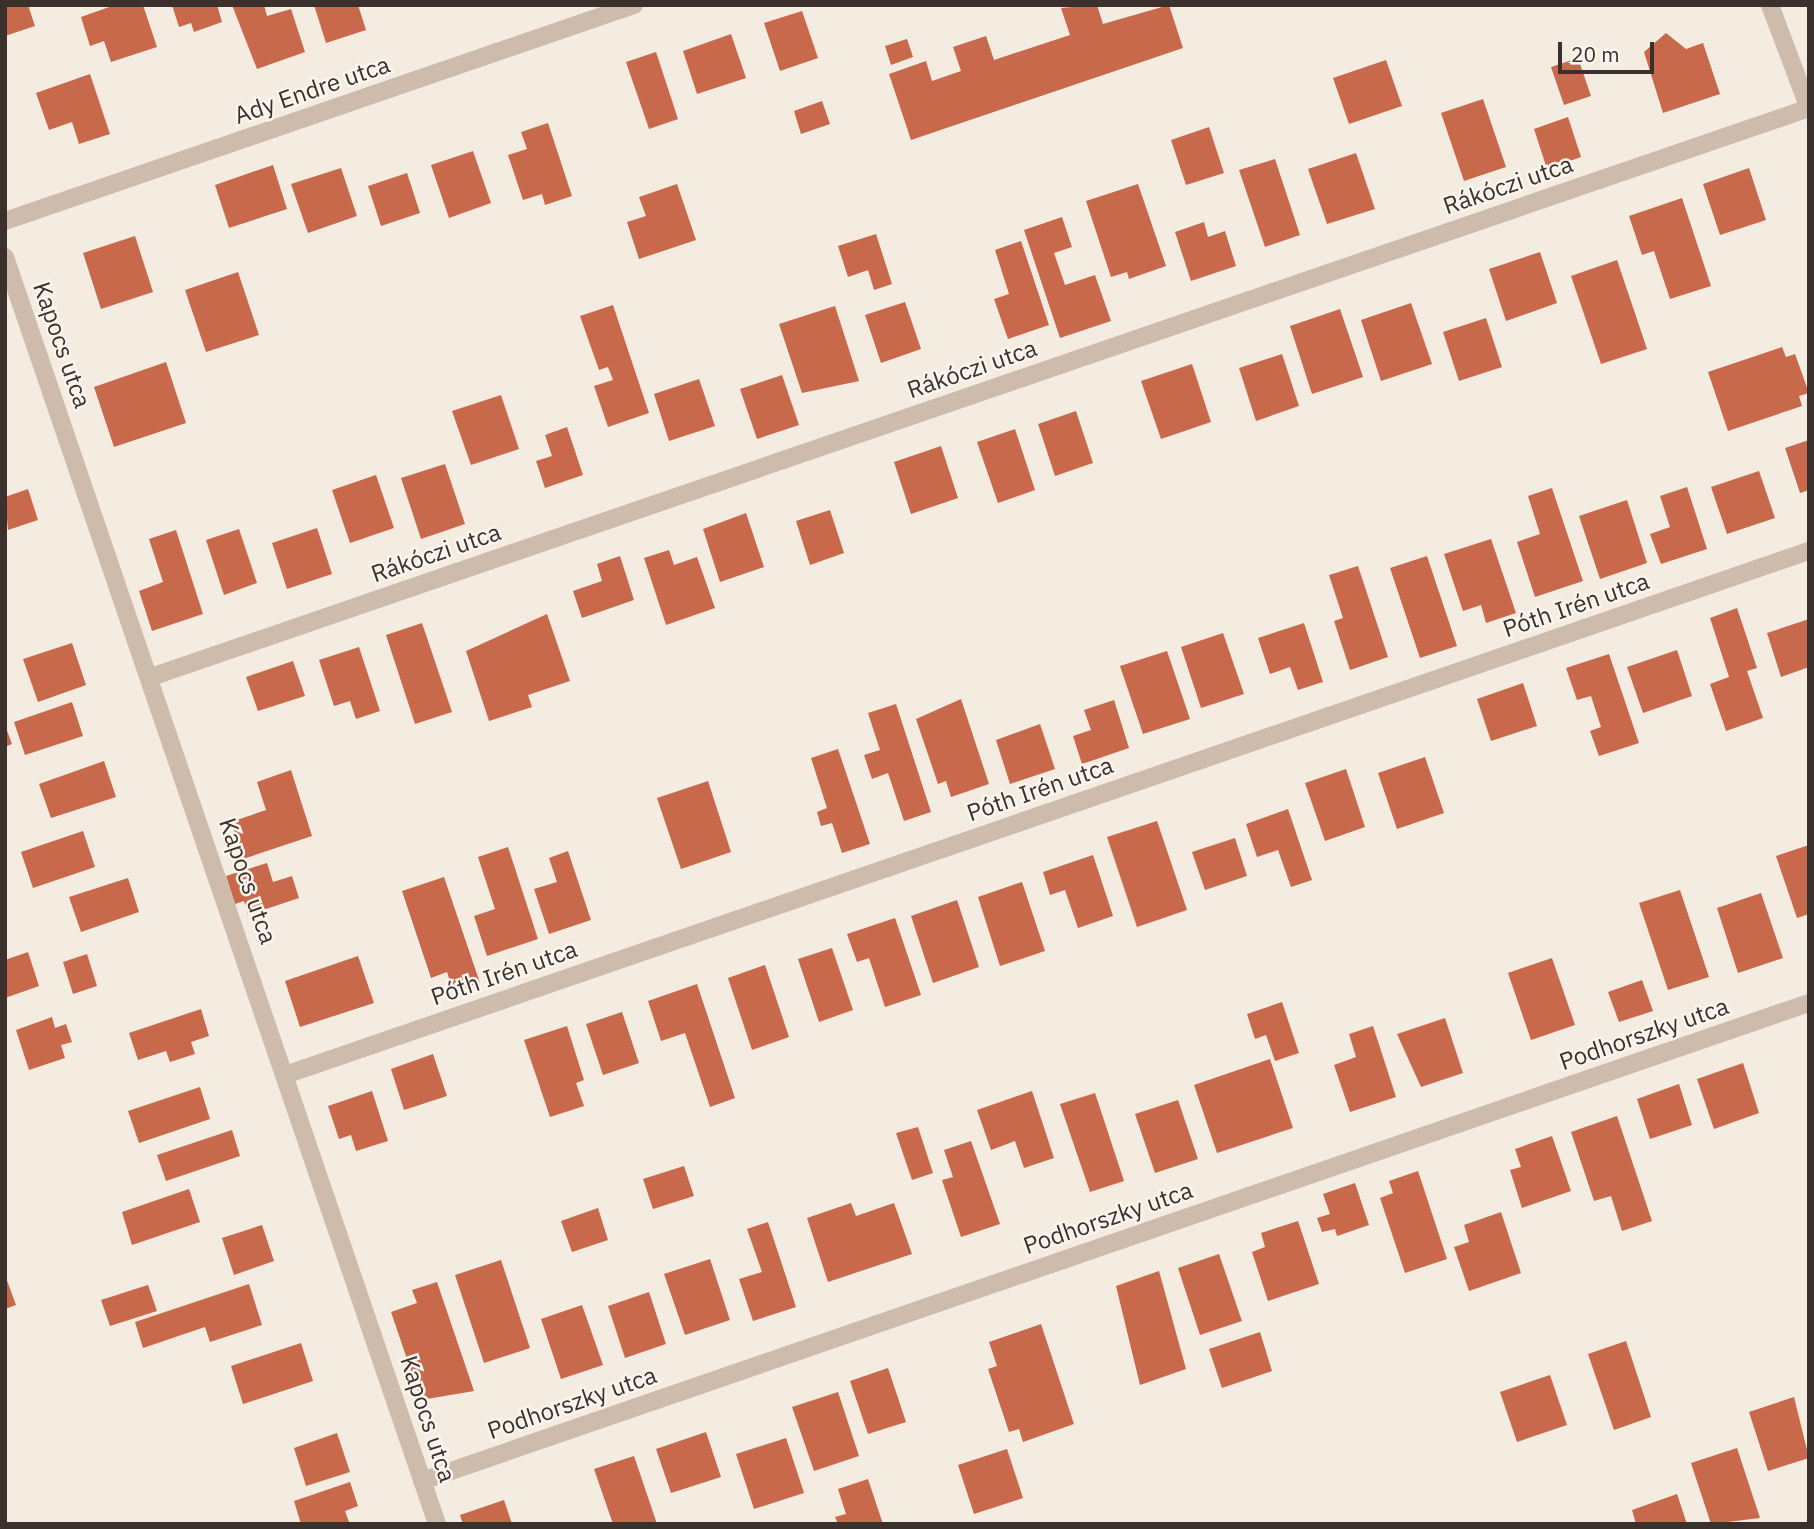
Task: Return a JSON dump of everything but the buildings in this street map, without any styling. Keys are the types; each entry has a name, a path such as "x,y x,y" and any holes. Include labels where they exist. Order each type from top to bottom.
{"street":[{"name":"Ady Endre utca","path":"5,221 634,5"},
{"path":"1770,5 1809,109"},
{"name":"Rákóczi utca","path":"151,677 1809,109"},
{"name":"Kapocs utca","path":"5,257 288,1073 437,1524"},
{"name":"Póth Irén utca","path":"288,1073 1809,551"},
{"name":"Podhorszky utca","path":"422,1480 1809,1003"}]}
